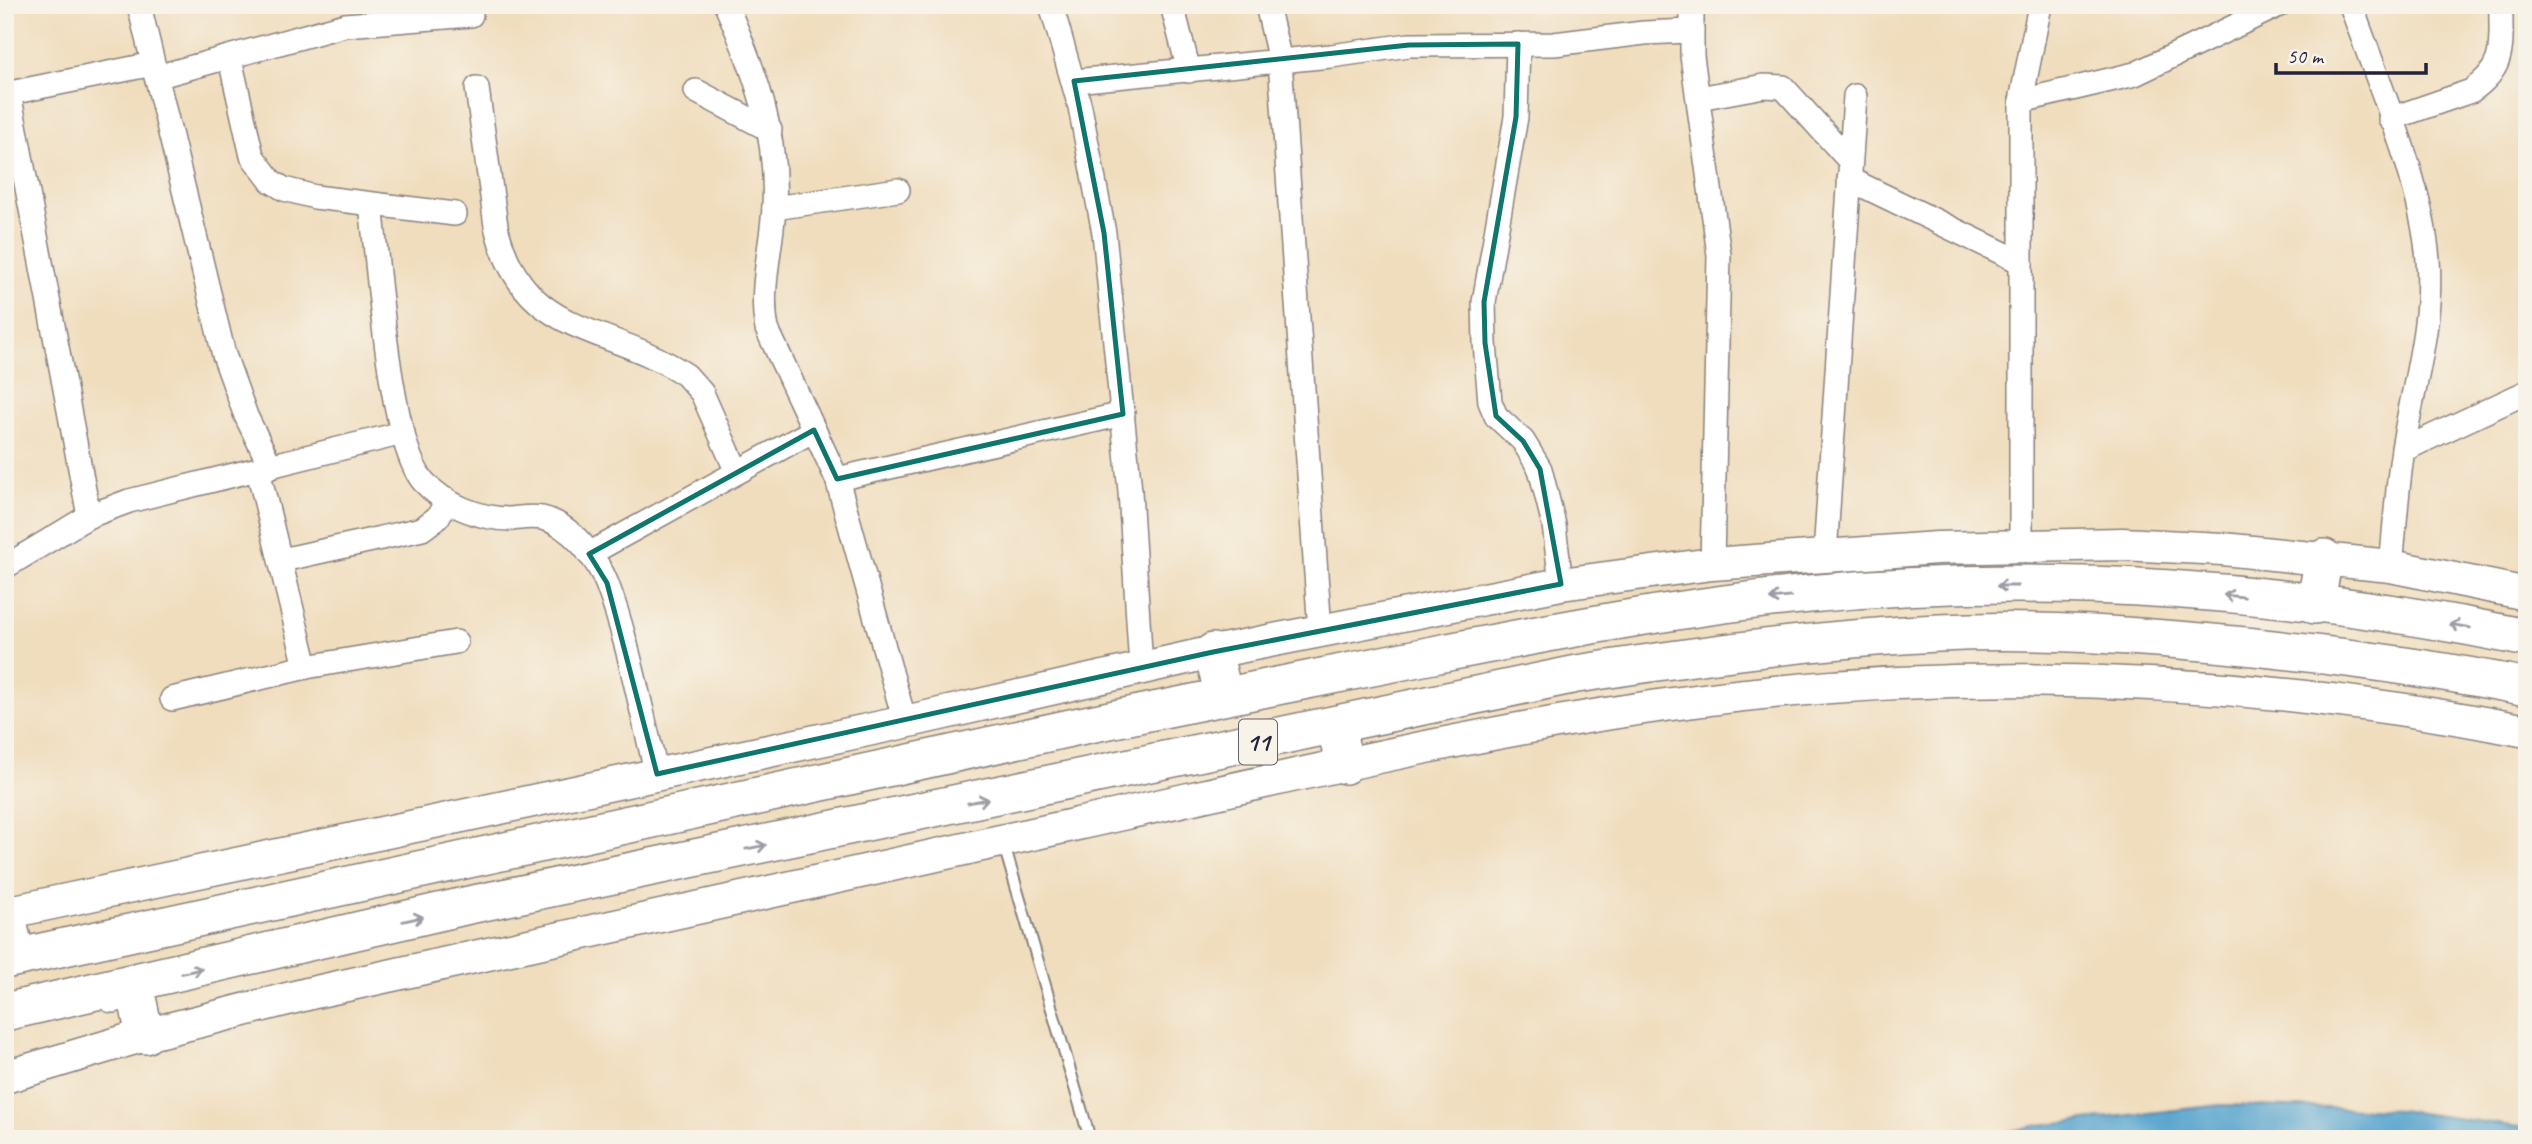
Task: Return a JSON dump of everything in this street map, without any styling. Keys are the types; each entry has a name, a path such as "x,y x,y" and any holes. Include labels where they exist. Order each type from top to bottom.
{"highway":[{"path":"2315,605 2324,558"},
{"name":"11","path":"11,959 718,802 1146,712 1567,629 1691,608 1815,594 1941,586 2066,586 2191,592 2315,605 2527,638"},
{"name":"11","path":"5,1012 469,905 1577,674 1698,655 1819,640 1941,633 2063,633 2185,640 2390,663 2527,687"},
{"path":"1213,652 1224,696"},
{"path":"799,838 797,816 810,805 1048,754 1146,712"},
{"path":"1335,725 1345,765"},
{"path":"469,905 528,878 711,837 719,831 723,822 718,802"},
{"path":"6,913 11,959"},
{"path":"5,1037 56,1020 134,984 145,1035"}],"main road":[{"path":"6,913 905,722 1213,652 1562,584 1712,564 1825,555 2122,544 2223,549 2391,566 2527,594"},
{"path":"5,1077 145,1035 256,1006 1345,765 1577,719 1674,703 1871,684 1970,681 2155,684 2365,703 2527,731"}],"street":[{"path":"139,5 224,355 264,469 306,667"},
{"path":"726,5 754,72 770,130 775,164 774,208 764,317 776,352 836,479 905,722"},
{"path":"1051,5 1074,81 1104,233 1123,414 1141,668"},
{"path":"1172,5 1189,71"},
{"path":"1267,5 1280,61 1320,631"},
{"path":"1692,5 1690,31 1719,255 1712,564"},
{"path":"2021,546 2021,101 2040,5"},
{"path":"2021,101 2135,74 2278,5"},
{"path":"2351,5 2422,216 2428,261 2427,316 2403,450 2391,566"},
{"path":"2390,119 2472,91 2483,83 2492,72 2502,47 2501,5"},
{"path":"89,516 7,93 230,59 355,23 471,15"},
{"path":"1074,81 1189,71 1409,45 1554,44 1644,33 1690,31"},
{"path":"1518,44 1520,76 1514,131 1484,302 1486,355 1490,402 1496,416 1523,440 1540,470 1554,525 1562,584"},
{"path":"230,59 247,141 260,169 284,189 299,194 455,214"},
{"path":"1699,98 1764,86 1783,87 1849,170 2021,262"},
{"path":"477,88 501,248 522,286 554,315 686,376 702,393 737,472"},
{"path":"696,91 770,130"},
{"path":"1825,555 1855,96"},
{"path":"774,208 898,190"},
{"path":"371,204 396,404 413,464 424,482 447,500 491,517 550,520 575,538 589,554 607,583 657,774"},
{"path":"2403,450 2527,392"},
{"path":"836,479 1123,414"},
{"path":"589,554 814,430"},
{"path":"5,567 89,516 129,500 403,433"},
{"path":"282,560 422,529 438,517 447,500"},
{"path":"172,699 306,667 456,642"}],"lane":[{"path":"1003,841 1090,1139"}],"highlighted area":[{"path":"1518,44 1516,117 1484,302 1485,343 1496,416 1523,441 1540,469 1561,584 1213,652 657,774 607,583 589,554 814,430 837,479 1123,414 1104,233 1074,81 1409,45"}],"water":[{"path":"2221,1105 2399,1110 2527,1128 2527,1139 1975,1139 2039,1125"}]}
